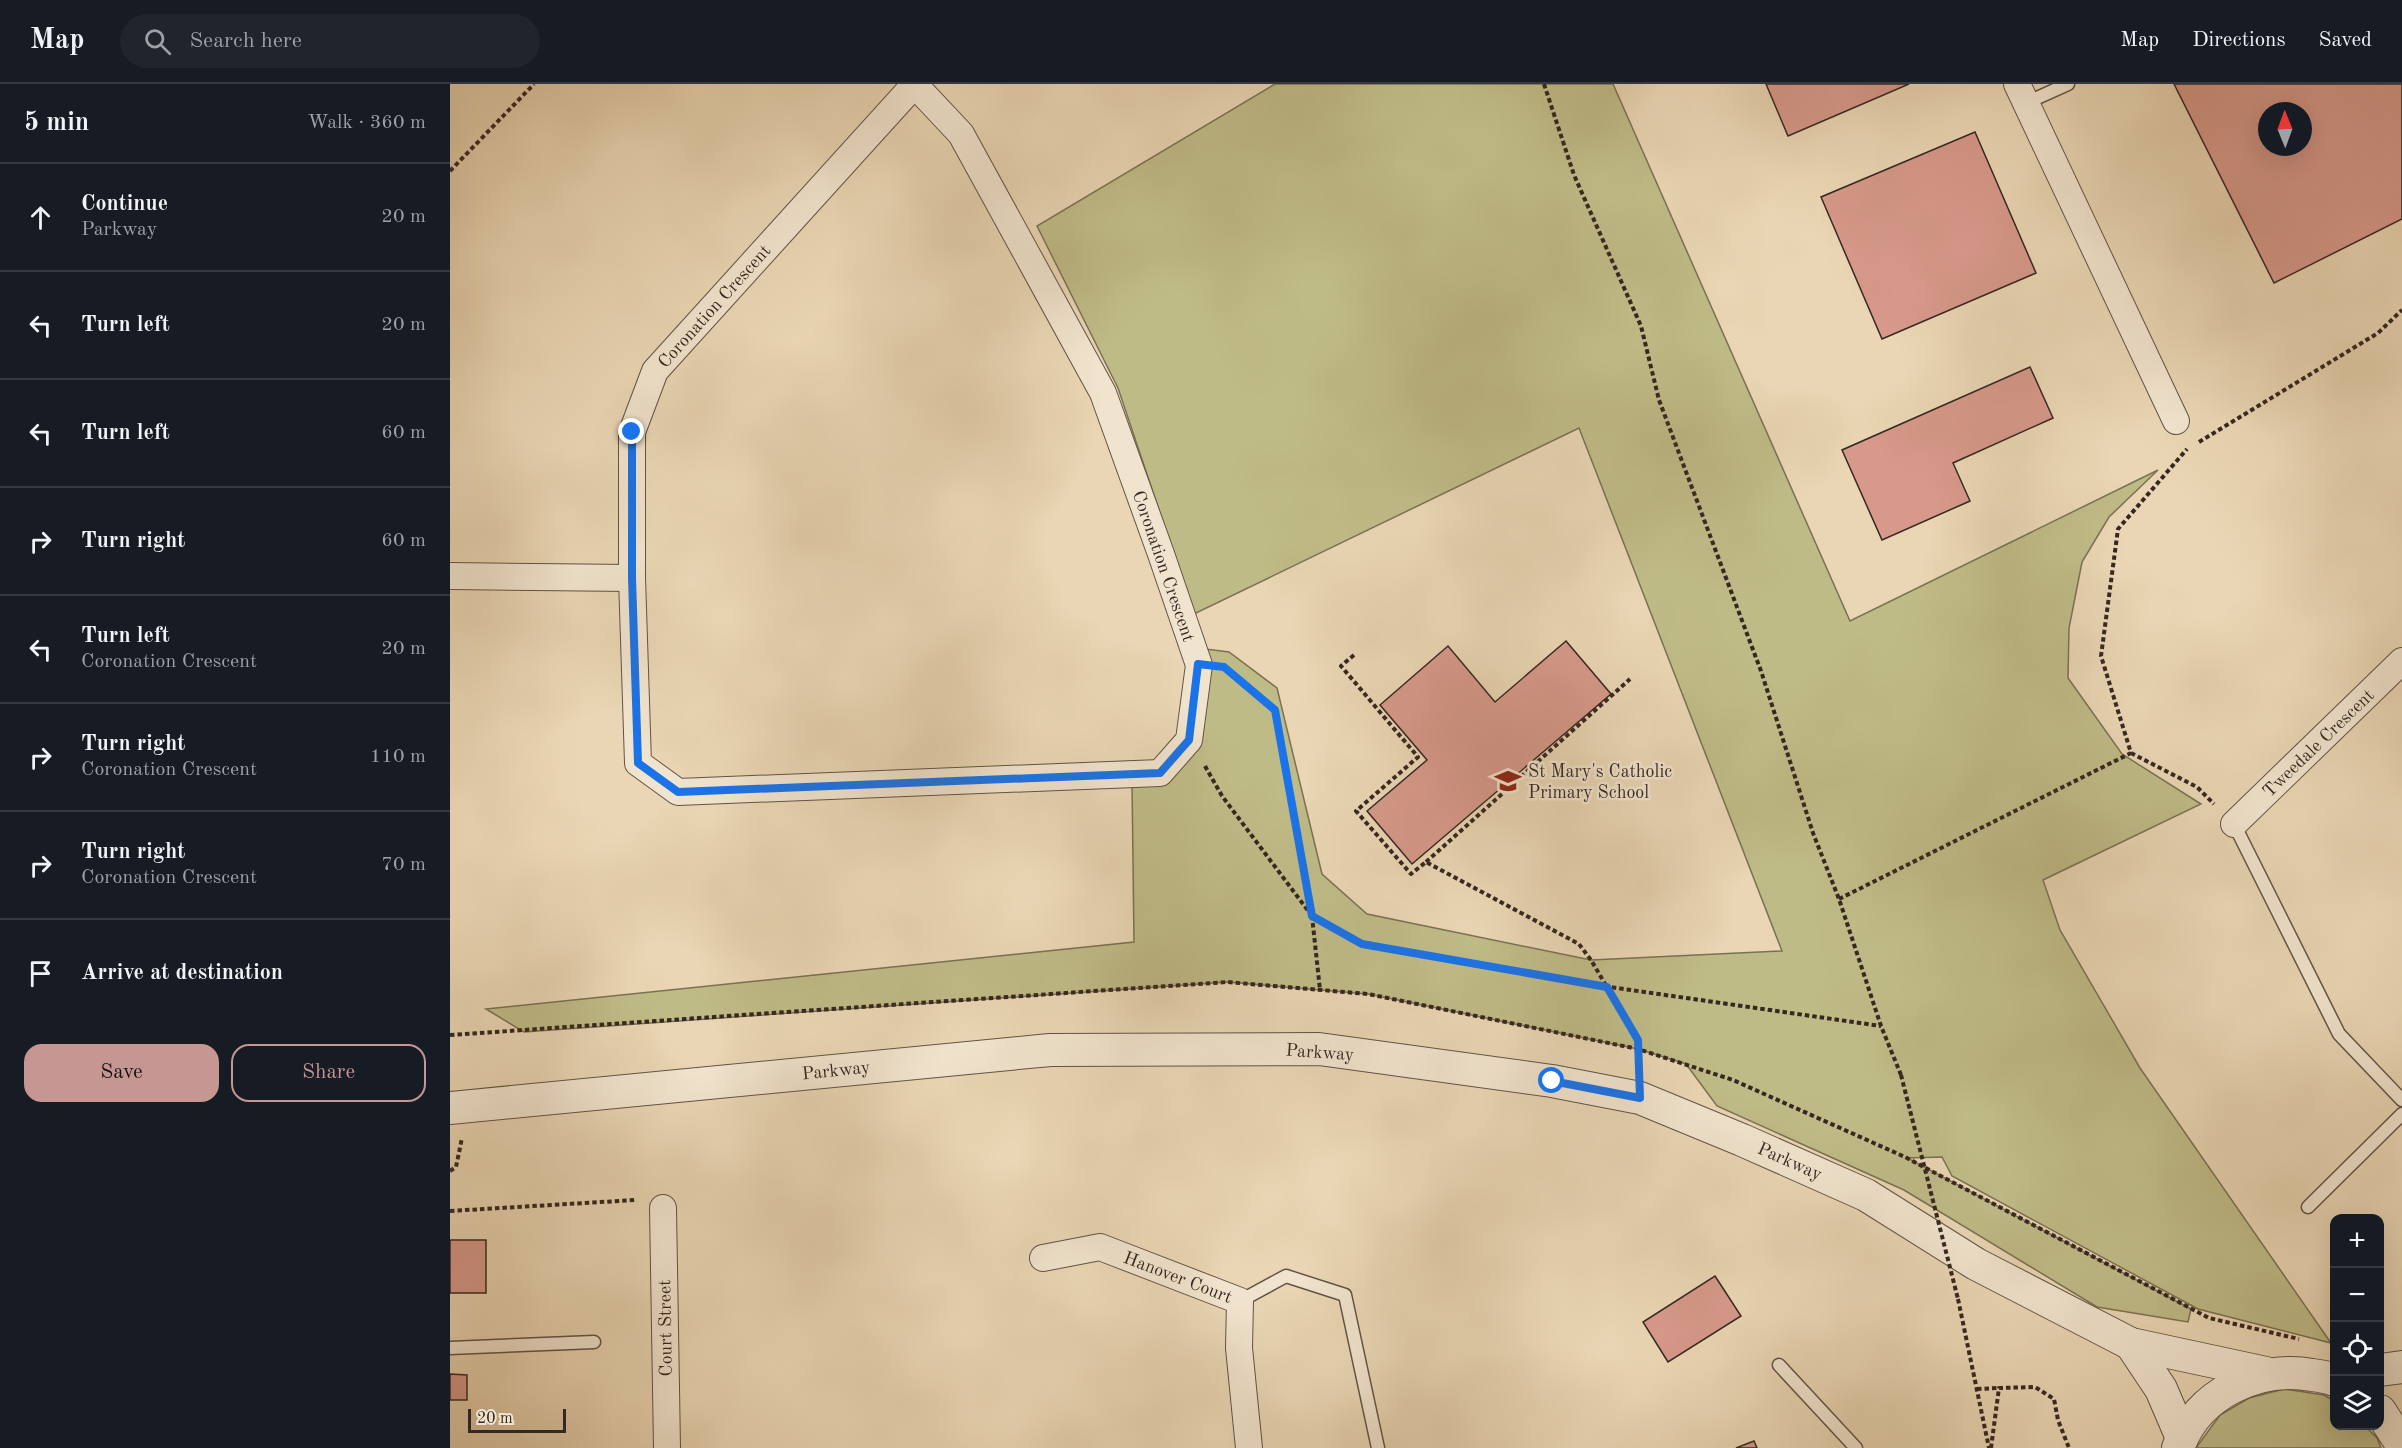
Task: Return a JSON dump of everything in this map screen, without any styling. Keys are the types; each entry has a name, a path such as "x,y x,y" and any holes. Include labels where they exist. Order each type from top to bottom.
{"street":[{"name":"Coronation Crescent","path":"915,84 961,134 1103,393 1198,664 1189,740 1160,773 678,792 638,763 632,578 632,432 655,371 915,84"},
{"path":"2021,93 2176,421"},
{"path":"450,576 632,578"},
{"name":"Tweedale Crescent","path":"2234,824 2402,661"},
{"name":"Parkway","path":"450,1108 1050,1050 1319,1049 1552,1081 1640,1098 1866,1195 1976,1264 2131,1344 2266,1373"},
{"name":"Court Street","path":"663,1208 667,1448"},
{"name":"Hanover Court","path":"1043,1258 1100,1247 1240,1301 1239,1348 1249,1448"},
{"name":"Parkway","path":"2131,1344 2161,1389 2180,1443"},
{"path":"2384,1369 2402,1367"},
{"path":"2180,1443 2199,1412 2229,1387 2266,1373 2300,1372 2330,1377"},
{"path":"2384,1418 2402,1445"}],"lane":[{"path":"2021,93 2067,84"},
{"path":"2234,824 2339,1034 2402,1100"},
{"path":"2308,1207 2402,1114"},
{"path":"1240,1301 1286,1276 1345,1295 1378,1448"},
{"path":"450,1348 594,1342"},
{"path":"1779,1365 1856,1448"}],"path":[{"path":"450,171 534,84"},
{"path":"1544,84 1574,175 1641,326 1659,400 1761,672 1813,833 1839,899 1881,1026 1901,1075 1958,1299 1990,1448"},
{"path":"2198,442 2378,333 2402,310"},
{"path":"2176,421 2188,448 2118,530 2101,656 2131,753 2197,787 2234,824"},
{"path":"1354,655 1341,666 1418,757 1356,811 1411,874 1630,679"},
{"path":"1198,664 1224,667 1275,710 1312,916 1320,990"},
{"path":"1839,899 2131,753"},
{"path":"1222,796 1312,916 1362,944 1607,987 1881,1026"},
{"path":"1426,862 1579,944 1638,1040 1640,1098"},
{"path":"450,1171 456,1167 462,1137"},
{"path":"450,1212 643,1200 663,1208"},
{"path":"1977,1389 2035,1387 2054,1399 2058,1420 2069,1448"},
{"path":"1990,1448 1999,1388"}],"shaded area":[{"path":"1275,84 1613,84 1850,621 2158,470 2109,517 2082,562 2069,628 2068,678 2122,754 2201,804 2043,880 2060,930 2140,1068 2330,1343 2198,1309 1952,1176 1942,1157 1907,1158 2191,1309 2188,1322 2097,1307 1904,1190 1717,1106 1686,1064 1638,1049 1368,994 1227,982 524,1032 486,1009 1134,942 1132,782 1167,779 1206,649 1229,652 1277,688 1322,874 1367,914 1591,960 1782,951 1579,428 1194,614 1118,388 1037,226"},
{"path":"2284,1389 2324,1395 2330,1399 2330,1430 2369,1430 2377,1438 2381,1448 2196,1448 2220,1415 2249,1398"}],"building":[{"path":"1766,84 1909,84 1788,136"},
{"path":"2174,84 2402,84 2402,219 2274,283"},
{"path":"1975,132 2036,273 1882,339 1821,197"},
{"path":"2030,367 2053,418 1953,463 1970,501 1882,540 1842,450"},
{"path":"1566,641 1611,694 1412,864 1367,811 1427,760 1380,705 1448,646 1495,702"},
{"path":"450,1240 486,1240 486,1293 450,1293"},
{"path":"1715,1276 1741,1316 1668,1362 1643,1322"},
{"path":"450,1374 467,1375 467,1400 450,1400"},
{"path":"1754,1441 1757,1448 1736,1448"}],"place":[{"name":"St Mary's Catholic Primary School","path":"1508,781"}],"route":[{"path":"632,432 632,578 638,763 678,792 1160,773 1189,740 1198,664 1224,667 1275,710 1312,916 1362,944 1607,987 1638,1040 1640,1098 1552,1081"}]}
